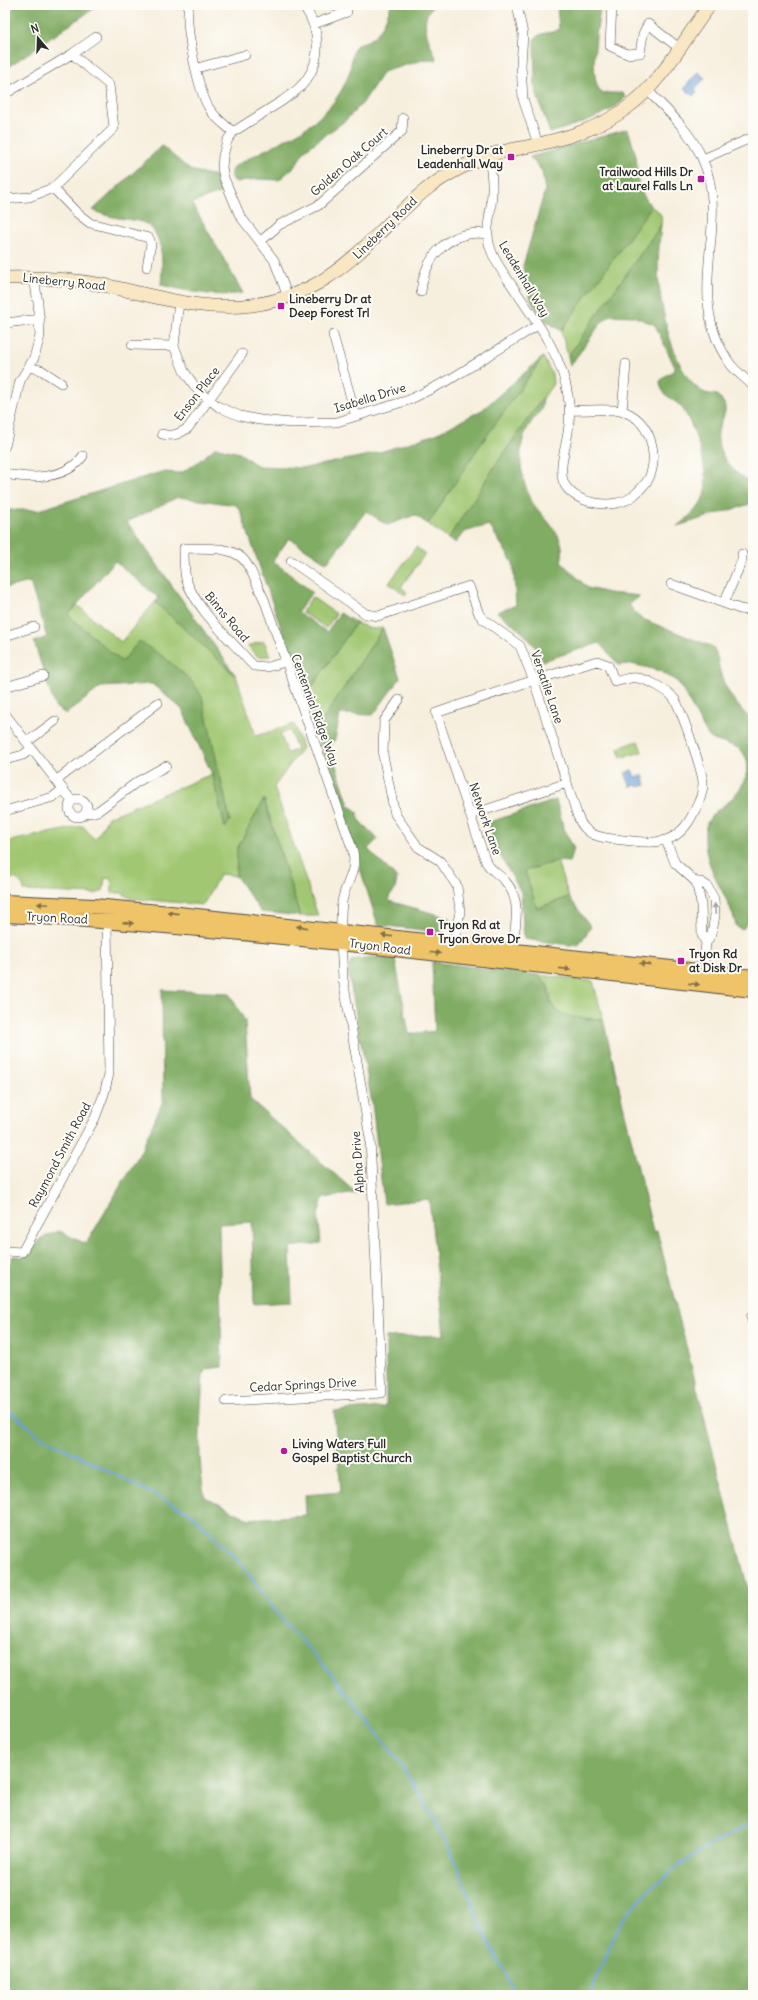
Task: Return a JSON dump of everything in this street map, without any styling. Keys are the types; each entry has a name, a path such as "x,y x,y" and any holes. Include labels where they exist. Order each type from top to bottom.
{"main road":[{"name":"Tryon Road","path":"5,902 94,906 170,913 341,937 753,990"},
{"name":"Tryon Road","path":"5,915 454,944 753,977"}],"street":[{"path":"189,5 187,14 188,28 202,94 209,108 233,132"},
{"path":"288,297 274,260 240,216 224,178 222,168 223,156 227,141 233,132 299,89 316,64 318,50 314,24 303,5"},
{"path":"517,5 523,34 521,64 522,99 538,144"},
{"path":"612,5 610,46 627,54 640,53 643,34 648,24 679,48"},
{"name":"Lineberry Road","path":"5,278 34,277 101,285 179,302 233,307 255,305 288,297 321,282 348,263 433,184 487,155 567,137 594,128 628,107 647,90 710,5"},
{"path":"314,24 346,12"},
{"path":"5,94 72,54 96,37"},
{"path":"5,199 29,197 53,188 114,128 109,85 72,54"},
{"path":"197,68 245,55"},
{"path":"647,90 691,137 703,159 709,180 712,207 706,289 708,308 720,347 732,366 753,386"},
{"name":"Golden Oak Court","path":"260,242 279,225 308,211 331,194 402,131 403,118"},
{"path":"703,159 753,136"},
{"name":"Leadenhall Way","path":"487,155 492,177 491,204 487,234 491,251 545,336 563,373 570,410 569,430 562,476 566,486 574,494 584,499 596,503 613,504 625,502 644,486 649,478 654,455 646,432 639,421 622,412 570,410"},
{"path":"53,188 77,214 90,223 148,238 151,244 147,267"},
{"path":"421,292 424,272 430,260 448,242 469,233 487,234"},
{"path":"5,446 20,381 29,367 40,336 40,319 34,277"},
{"name":"Isabella Drive","path":"179,302 174,346 181,364 191,382 209,400 219,407 240,416 260,420 318,423 337,422 374,412 424,394 538,325"},
{"path":"5,323 40,319"},
{"path":"333,335 356,416"},
{"path":"132,345 174,346"},
{"name":"Enson Place","path":"162,434 170,436 179,434 188,428 242,354"},
{"path":"622,412 626,364"},
{"path":"29,367 41,370 61,383"},
{"path":"5,474 33,478 42,477 68,470 79,463 83,456"},
{"name":"Centennial Ridge Way","path":"184,548 220,549 242,558 264,600 353,851 354,866 342,901 341,937"},
{"name":"Binns Road","path":"184,548 186,577 190,590 202,607 248,660 254,666 268,667 285,662"},
{"path":"724,603 742,560 742,554"},
{"name":"Versatile Lane","path":"291,561 366,614 372,616 378,616 469,586 476,607 483,620 520,646 534,681 578,818 583,828 589,834 600,837 648,843 666,840"},
{"path":"671,584 740,609 753,611"},
{"path":"5,636 34,627"},
{"path":"534,681 597,660 608,665 615,682 637,678 672,695 678,706 703,782 700,797 686,827 677,836 666,840 675,863 696,882 701,903 702,935 706,943"},
{"path":"5,687 43,676"},
{"name":"Network Lane","path":"512,950 516,914 514,897 506,882 492,871 486,862 436,713 534,681"},
{"path":"399,700 384,721 383,754 395,814 418,847 440,861 457,886 460,912 454,944"},
{"path":"57,780 158,703"},
{"path":"5,714 57,780 62,790 72,801"},
{"path":"5,760 23,754 29,745 55,721"},
{"path":"86,811 91,813 98,811 137,782 166,766"},
{"path":"470,815 567,783"},
{"path":"5,811 53,797 62,790"},
{"path":"78,799 83,801 86,806 86,811 79,817 71,814 69,806 72,801 78,799"},
{"path":"696,882 702,882 707,886 712,894 715,904 714,927 706,943 703,971"},
{"name":"Raymond Smith Road","path":"5,1251 22,1252 95,1118 104,1094 109,1074 107,921"},
{"name":"Alpha Drive","path":"341,937 344,979 370,1138 382,1393"},
{"name":"Cedar Springs Drive","path":"226,1401 382,1393"}],"green space":[{"path":"18,5 99,5 5,69 5,13"},
{"path":"391,5 435,5 429,10 425,24 428,39 437,60 423,60 383,72 362,104 346,120 305,150 295,166 279,180 257,179 236,182 231,178 231,170 235,166 298,133 325,112 337,98 346,82 355,47 358,44 369,40 377,33 383,25"},
{"path":"557,5 601,5 595,51 595,76 602,93 622,93 625,96 614,108 592,119 550,133 535,89 534,40 539,35 559,29"},
{"path":"628,129 636,156 639,188 651,207 561,331 545,320 533,304 525,281 523,266 545,190 542,171 530,157"},
{"path":"162,146 190,170 219,177 223,192 192,203 243,293 222,295 161,285 162,257 158,238 153,230 147,224 138,221 110,216 93,210"},
{"path":"651,207 657,210 660,214 662,219 661,225 568,356 561,331"},
{"path":"661,225 658,278 667,329 672,346 686,375 695,386 705,393 717,395 723,402 725,411 718,432 720,448 727,463 739,475 753,482 753,503 677,526 698,507 701,502 705,491 705,472 700,448 687,415 679,405 662,390 660,381 666,375 675,370 675,367 655,325 633,316 610,315 601,323 570,366 568,356"},
{"path":"543,357 552,374 553,384 497,463 448,539 428,524 478,448"},
{"path":"543,357 478,448 428,524 415,515 387,525 366,511 327,563 289,538 273,561 312,592 298,612 327,632 340,613 356,623 305,697 240,510 236,505 178,497 127,522 236,676 155,602 159,598 115,561 68,615 122,662 139,641 165,658 195,685 202,697 230,820 225,828 212,774 182,709 152,684 101,687 66,714 55,707 34,642 47,637 30,582 5,588 5,510 39,510 161,472 181,473 198,462 216,447 239,453 259,466 305,468 374,454 436,434 482,410"},
{"path":"543,397 541,410 527,429 523,441 521,466 524,482 530,498 558,534 561,542 561,562 588,588 609,593 640,596 629,605 640,618 713,647 722,678 728,691 753,722 753,895 748,921 744,928 741,929 736,926 733,914 712,869 705,845 705,831 708,820 735,795 742,786 747,775 747,763 743,752 734,746 718,742 708,736 678,682 660,671 631,664 619,665 599,643 543,661 535,646 517,628 497,612 516,605 513,563 489,525 464,532 455,543 448,539 497,463"},
{"path":"416,547 425,554 401,587 407,592 405,595 389,583"},
{"path":"312,597 336,614 326,628 302,612"},
{"path":"155,602 236,676 256,736 294,724 302,748 274,787 318,916 300,916 264,799 237,849 236,876 220,874 203,905 130,898 122,893 112,893 111,878 105,878 103,891 95,894 24,891 23,885 17,879 5,878 5,842 83,826 94,839 98,835 108,817 212,774 225,827 230,820 202,697 122,662 68,615 77,605 121,642","holes":["290,730 297,750 287,753 280,733"]},
{"path":"356,623 372,629 383,628 316,730 305,697"},
{"path":"383,628 400,678 373,715 340,714 335,740 331,743 331,751 349,805 357,812 360,821 378,839 368,849 397,878 395,890 389,897 389,901 450,918 442,932 378,925 316,730"},
{"path":"264,641 270,656 258,657 248,646"},
{"path":"638,741 642,752 621,758 618,748"},
{"path":"264,799 300,916 261,912 236,876 237,849"},
{"path":"556,800 564,829 574,849 569,862 557,861 525,871 537,908 569,897 591,927 578,946 524,939 521,892 497,850 487,823"},
{"path":"557,861 569,897 537,908 525,871"},
{"path":"371,957 395,959 409,1034 435,1031 432,962 531,974 538,977 545,983 548,989 551,1004 561,1013 568,1016 582,1018 603,1019 653,1232 657,1231 753,1609 753,1995 5,1995 5,1273 13,1256 23,1257 41,1238 59,1231 86,1244 140,1153 163,1101 162,990 229,993 245,1021 250,1099 356,1193 323,1198 318,1215 321,1243 290,1247 292,1302 254,1304 252,1222 219,1224 222,1367 206,1369 203,1374 200,1452 202,1482 205,1497 249,1519 306,1515 305,1495 341,1492 334,1411 386,1407 386,1337 444,1335 429,1199 384,1204 372,1103 348,970 351,961"},
{"path":"531,974 593,981 603,1019 568,1016 556,1010 552,1005 549,989 546,983 541,978"}],"water":[{"path":"698,72 705,78 695,89 697,92 693,96 684,88"},
{"path":"632,770 635,777 643,775 646,785 631,787 625,773"}],"waterway":[{"path":"5,1407 40,1436 192,1514 242,1565 280,1617 335,1678 401,1764 437,1824 456,1863 486,1937 517,1995"},
{"path":"592,1995 595,1980 618,1928 625,1916 647,1891 704,1848 753,1822"}],"place":[{"name":"Lineberry Dr at Leadenhall Way","path":"511,157"},
{"name":"Trailwood Hills Dr at Laurel Falls Ln","path":"701,179"},
{"name":"Lineberry Dr at Deep Forest Trl","path":"281,306"},
{"name":"Tryon Rd at Tryon Grove Dr","path":"430,932"},
{"name":"Tryon Rd at Disk Dr","path":"681,961"},
{"name":"Living Waters Full Gospel Baptist Church","path":"284,1451"}]}
